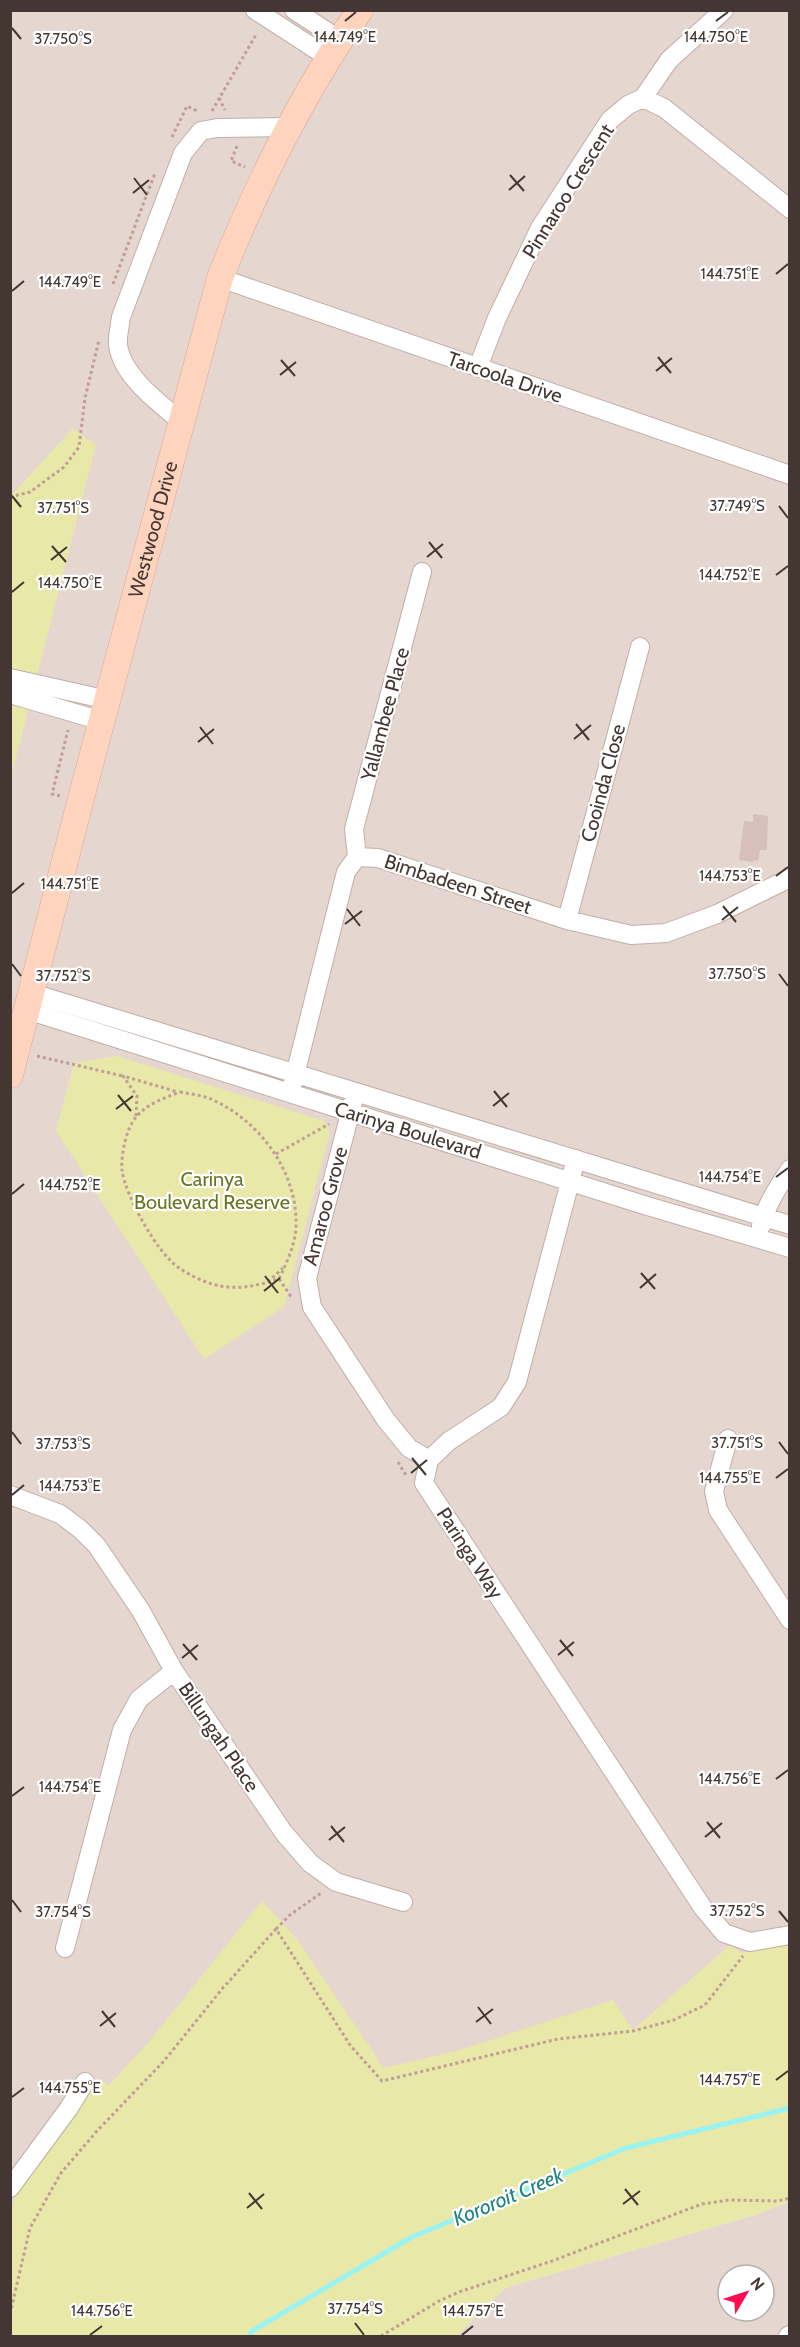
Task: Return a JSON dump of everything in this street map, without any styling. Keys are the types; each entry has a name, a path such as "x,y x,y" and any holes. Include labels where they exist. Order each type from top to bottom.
{"street":[{"path":"255,10 334,49"},
{"path":"294,10 334,49"},
{"name":"Westwood Drive","path":"10,1076 80,802 220,278 239,231 289,127 334,49 360,10"},
{"path":"724,10 669,60 643,98 664,108 789,208"},
{"name":"Pinnaroo Crescent","path":"478,367 497,318 540,228 610,120 628,105 643,98"},
{"path":"182,423 153,399 128,371 118,346 121,317 183,153 201,131 217,128 289,127"},
{"name":"Tarcoola Drive","path":"220,278 789,476"},
{"name":"Yallambee Place","path":"357,857 354,828 422,572"},
{"name":"Cooinda Close","path":"567,920 640,647"},
{"path":"10,678 105,710"},
{"path":"10,694 105,710"},
{"name":"Bimbadeen Street","path":"291,1093 346,872 357,857 378,858 567,920 631,935 666,933 717,914 789,878"},
{"name":"Carinya Boulevard","path":"30,1002 296,1073 789,1225"},
{"name":"Carinya Boulevard","path":"30,1002 291,1093 343,1116 570,1180 676,1215 789,1248"},
{"name":"Amaroo Grove","path":"357,1092 343,1116 307,1278 312,1307 386,1420 409,1448 429,1461"},
{"path":"429,1461 449,1441 501,1407 517,1382 576,1159"},
{"path":"758,1238 763,1216 789,1169"},
{"path":"728,1438 714,1491 718,1510 789,1620"},
{"name":"Paringa Way","path":"429,1461 424,1483 697,1898 724,1933 750,1942 789,1935"},
{"name":"Billungah Place","path":"10,1495 60,1514 80,1528 91,1540 141,1611 174,1671 284,1833 310,1863 336,1882 403,1902"},
{"path":"65,1948 122,1730 139,1700 174,1671"},
{"path":"10,2188 69,2108 85,2082"}],"path":[{"path":"69,725 52,794 80,802"},
{"path":"17,1051 123,1076 180,1092 210,1098 236,1114 260,1134 276,1154 291,1188 296,1226 292,1250 279,1279 246,1289 212,1284 178,1267 149,1236 122,1170 125,1142 136,1117 137,1096 123,1076"},
{"path":"136,1117 156,1101 180,1092"},
{"path":"276,1154 343,1116"},
{"path":"10,2313 30,2228 62,2174 97,2131 164,2061 222,1989 276,1929 290,1915 336,1882"},
{"path":"276,1929 350,2045 382,2081 558,2039 633,2031 674,2020 705,2005 742,1960"},
{"path":"381,2337 439,2301 459,2292 552,2262 702,2204 729,2200 777,2201 789,2198"}],"shaded area":[{"path":"11,11 789,11 789,2108 11,2336"},
{"path":"789,2202 789,2336 456,2336 505,2288 755,2215"}],"green space":[{"path":"73,428 96,445 11,777 11,496"},
{"name":"Carinya Boulevard Reserve","path":"117,1056 324,1121 330,1131 284,1307 204,1359 56,1131 74,1063"},
{"path":"262,1901 296,1938 384,2068 460,2050 613,2000 633,2030 730,1945 741,1953 789,1944 789,2202 755,2215 505,2288 456,2336 11,2336 10,2211 17,2191 99,2079 109,2085 149,2042"}],"building":[{"path":"753,814 768,816 767,850 760,850 758,861 739,860 744,821 753,822"}],"waterway":[{"name":"Kororoit Creek","path":"249,2336 252,2331 412,2237 626,2148 790,2108"}]}
